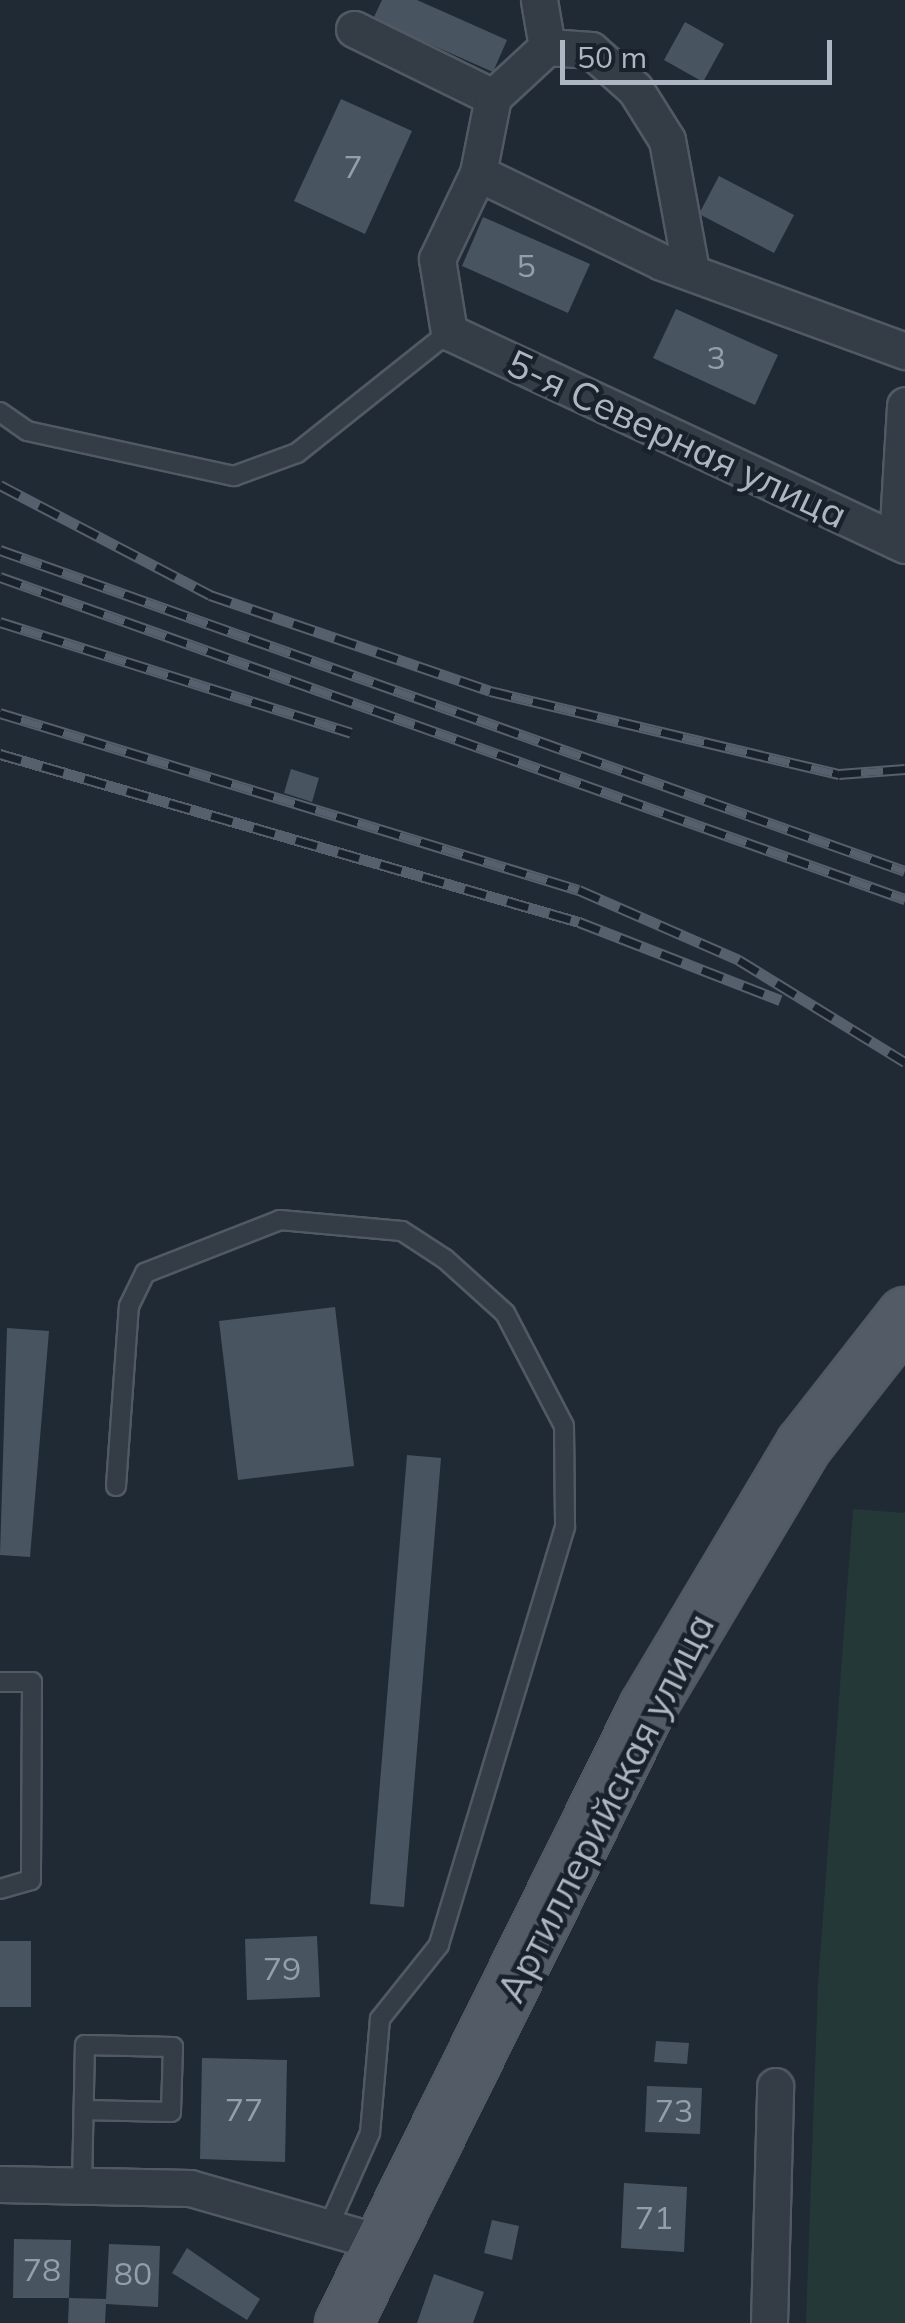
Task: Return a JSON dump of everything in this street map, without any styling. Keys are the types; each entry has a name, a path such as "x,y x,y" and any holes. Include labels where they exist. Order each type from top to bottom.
{"main road":[{"name":"Артиллерийская улица","path":"343,2323 647,1707 804,1444 905,1315"}],"street":[{"path":"538,0 547,47"},
{"path":"354,29 492,97"},
{"path":"448,332 437,259 478,173 492,97 547,47 590,50 635,89 667,140 691,271"},
{"path":"478,173 691,271 905,351"},
{"name":"5-я Северная улица","path":"448,332 901,543"},
{"path":"901,543 905,405"},
{"path":"768,2323 776,2086"},
{"path":"0,2184 190,2188 385,2244"}],"lane":[{"path":"0,412 28,431 234,476 297,453 448,332"},
{"path":"116,1486 129,1306 145,1274 280,1220 402,1231 445,1258 505,1313 564,1426 566,1527 440,1945 380,2019 370,2133 328,2228"},
{"path":"0,1682 32,1682 31,1880 0,1890"},
{"path":"82,2186 85,2046 173,2047 171,2112 84,2110"}],"shaded area":[{"path":"853,1509 905,1513 905,2323 806,2323 818,1984"}],"building":[{"path":"382,0 417,0 507,40 493,72 373,19"},
{"path":"685,22 724,44 703,82 664,60"},
{"path":"341,99 412,131 365,234 294,201"},
{"path":"719,176 794,215 774,253 699,214"},
{"path":"483,217 590,264 568,313 462,266"},
{"path":"676,309 778,355 755,405 653,358"},
{"path":"291,769 319,778 312,802 284,793"},
{"path":"335,1307 354,1466 238,1480 219,1321"},
{"path":"7,1328 49,1331 30,1557 0,1555"},
{"path":"407,1455 441,1458 404,1907 370,1904"},
{"path":"317,1936 320,1997 247,2000 245,1939"},
{"path":"0,1941 31,1941 31,2007 0,2007"},
{"path":"656,2041 689,2043 687,2064 654,2062"},
{"path":"202,2058 287,2060 285,2162 200,2159"},
{"path":"647,2086 702,2088 700,2134 645,2132"},
{"path":"624,2183 687,2187 684,2252 621,2248"},
{"path":"492,2220 519,2226 512,2260 484,2253"},
{"path":"14,2239 71,2240 69,2298 13,2298"},
{"path":"109,2244 160,2246 158,2307 106,2304 105,2323 68,2323 69,2298 106,2299"},
{"path":"187,2248 260,2299 247,2320 172,2273"},
{"path":"434,2274 484,2292 473,2323 417,2323"}],"railway":[{"path":"0,485 210,595 490,691 839,774 905,769"},
{"path":"0,550 905,871"},
{"path":"0,577 905,899"},
{"path":"0,622 351,733"},
{"path":"0,713 579,890 739,960 905,1062"},
{"path":"0,754 579,922 780,1000"}]}
